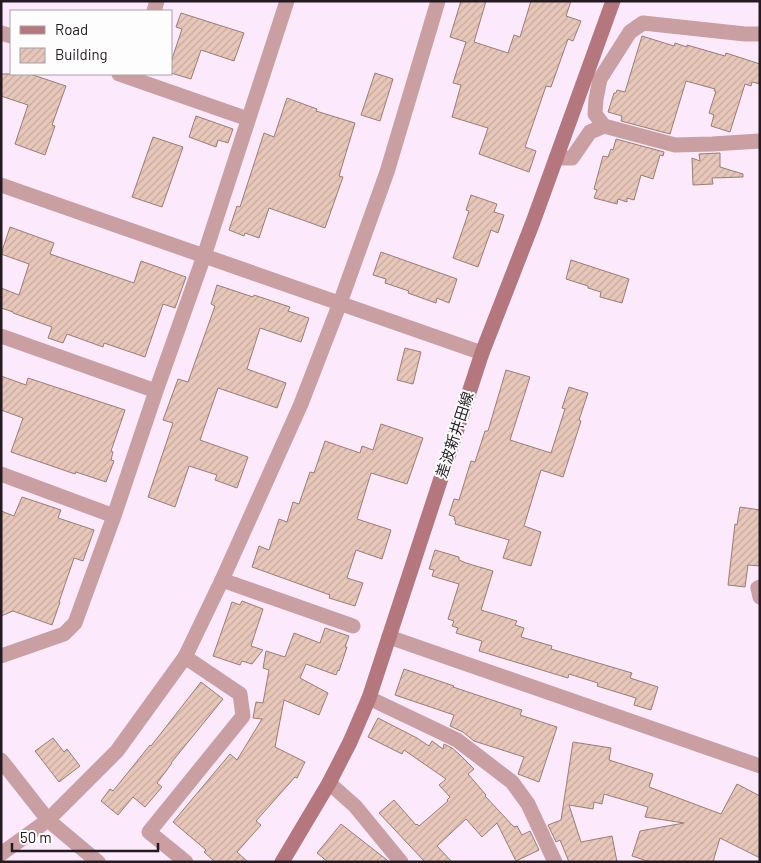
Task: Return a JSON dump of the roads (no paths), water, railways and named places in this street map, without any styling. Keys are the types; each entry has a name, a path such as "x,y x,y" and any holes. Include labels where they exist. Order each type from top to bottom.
{"main road":[{"name":"差波新井田線","path":"282,862 329,783 350,742 369,698 482,353 556,158 593,76 613,1"}],"street":[{"path":"1,656 64,634 75,623 204,256 287,1"},
{"path":"1,854 48,820 117,751 185,657 222,580 301,404 340,303 387,172 438,1"},
{"path":"760,34 643,23 630,32 593,76 596,99 595,114 604,126 674,145 760,141"},
{"path":"129,75 248,119"},
{"path":"556,158 572,158 590,132 604,126"},
{"path":"1,184 482,353"},
{"path":"1,336 156,391"},
{"path":"1,474 114,516"},
{"path":"222,580 353,626"},
{"path":"760,587 758,588 760,598"},
{"path":"389,637 760,766"},
{"path":"185,657 240,694 243,716 149,832 186,862"},
{"path":"369,698 457,740 512,782 528,804 555,862"},
{"path":"1,760 48,820 98,862"},
{"path":"329,783 355,806 401,862"}]}
